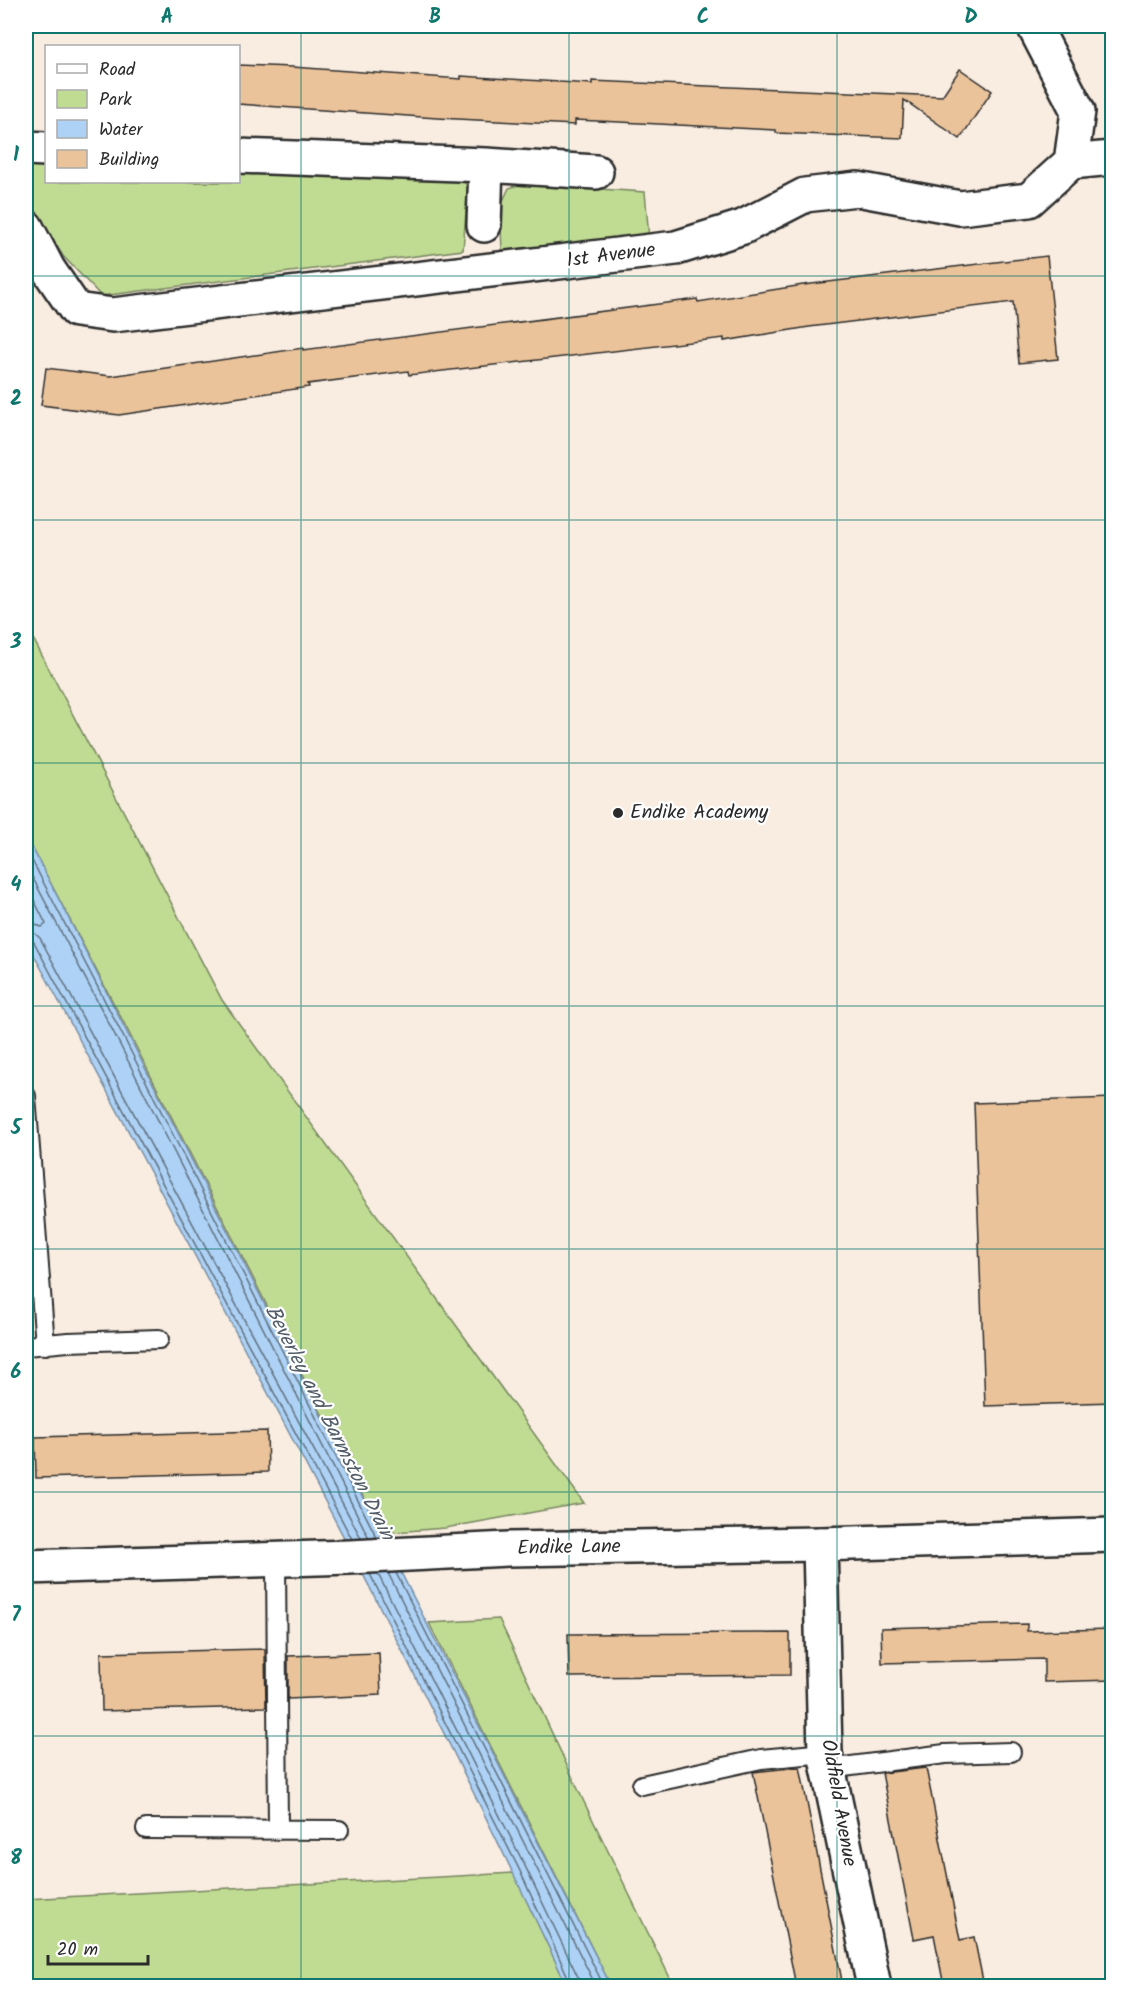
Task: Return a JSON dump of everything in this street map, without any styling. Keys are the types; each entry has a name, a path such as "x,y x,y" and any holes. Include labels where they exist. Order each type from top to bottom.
{"street":[{"path":"1034,26 1078,111 1071,162 1113,158"},
{"path":"26,148 45,149"},
{"path":"240,156 486,165 596,172"},
{"name":"1st Avenue","path":"26,227 48,269 76,310 113,315 676,248 743,227 805,195 857,189 960,208 1029,200 1071,162"},
{"path":"484,225 486,165"},
{"name":"Endike Lane","path":"26,1567 350,1557 508,1549 820,1544 1113,1535"},
{"name":"Oldfield Avenue","path":"820,1544 827,1761 874,1986"}],"lane":[{"path":"26,1096 45,1345"},
{"path":"26,1347 68,1342 159,1339"},
{"path":"276,1559 278,1830"},
{"path":"642,1785 761,1760 827,1761 1011,1752"},
{"path":"146,1829 339,1830"}],"green space":[{"path":"30,162 45,162 45,183 240,183 240,169 458,177 468,186 463,250 101,296 63,256 26,197 26,173"},
{"path":"522,184 645,192 649,238 502,250 500,207 509,188"},
{"path":"26,625 222,1000 584,1503 445,1528 382,1533 127,1029 26,836"},
{"path":"499,1619 584,1802 674,1986 611,1986 429,1623"},
{"path":"514,1873 567,1986 26,1986 26,1899"}],"water":[{"path":"26,836 611,1986 567,1986 438,1721 371,1590 26,940"}],"building":[{"path":"240,65 461,79 461,76 592,84 592,81 942,96 960,69 992,91 960,139 904,100 902,138 776,133 776,130 575,120 575,125 240,104"},
{"path":"1047,256 1058,359 1019,363 1013,302 809,327 724,341 724,338 409,375 408,371 308,384 309,387 119,415 41,405 46,368 111,376 303,348 303,350 697,299 698,302 803,285"},
{"path":"1113,1098 1113,1402 985,1406 974,1103"},
{"path":"267,1431 268,1472 36,1478 35,1437"},
{"path":"1027,1624 1027,1631 1113,1629 1113,1680 1044,1682 1044,1659 882,1663 881,1628"},
{"path":"790,1633 790,1675 569,1677 568,1634"},
{"path":"265,1649 266,1707 102,1711 101,1653"},
{"path":"379,1653 381,1695 288,1699 288,1656"},
{"path":"800,1767 842,1981 813,1986 796,1986 753,1772"},
{"path":"926,1768 960,1940 974,1937 984,1986 944,1986 934,1935 914,1939 882,1773"}],"place":[{"name":"Endike Academy","path":"618,813"}],"water label":[{"name":"Beverley and Barmston Drain","path":"329,1423"}]}
